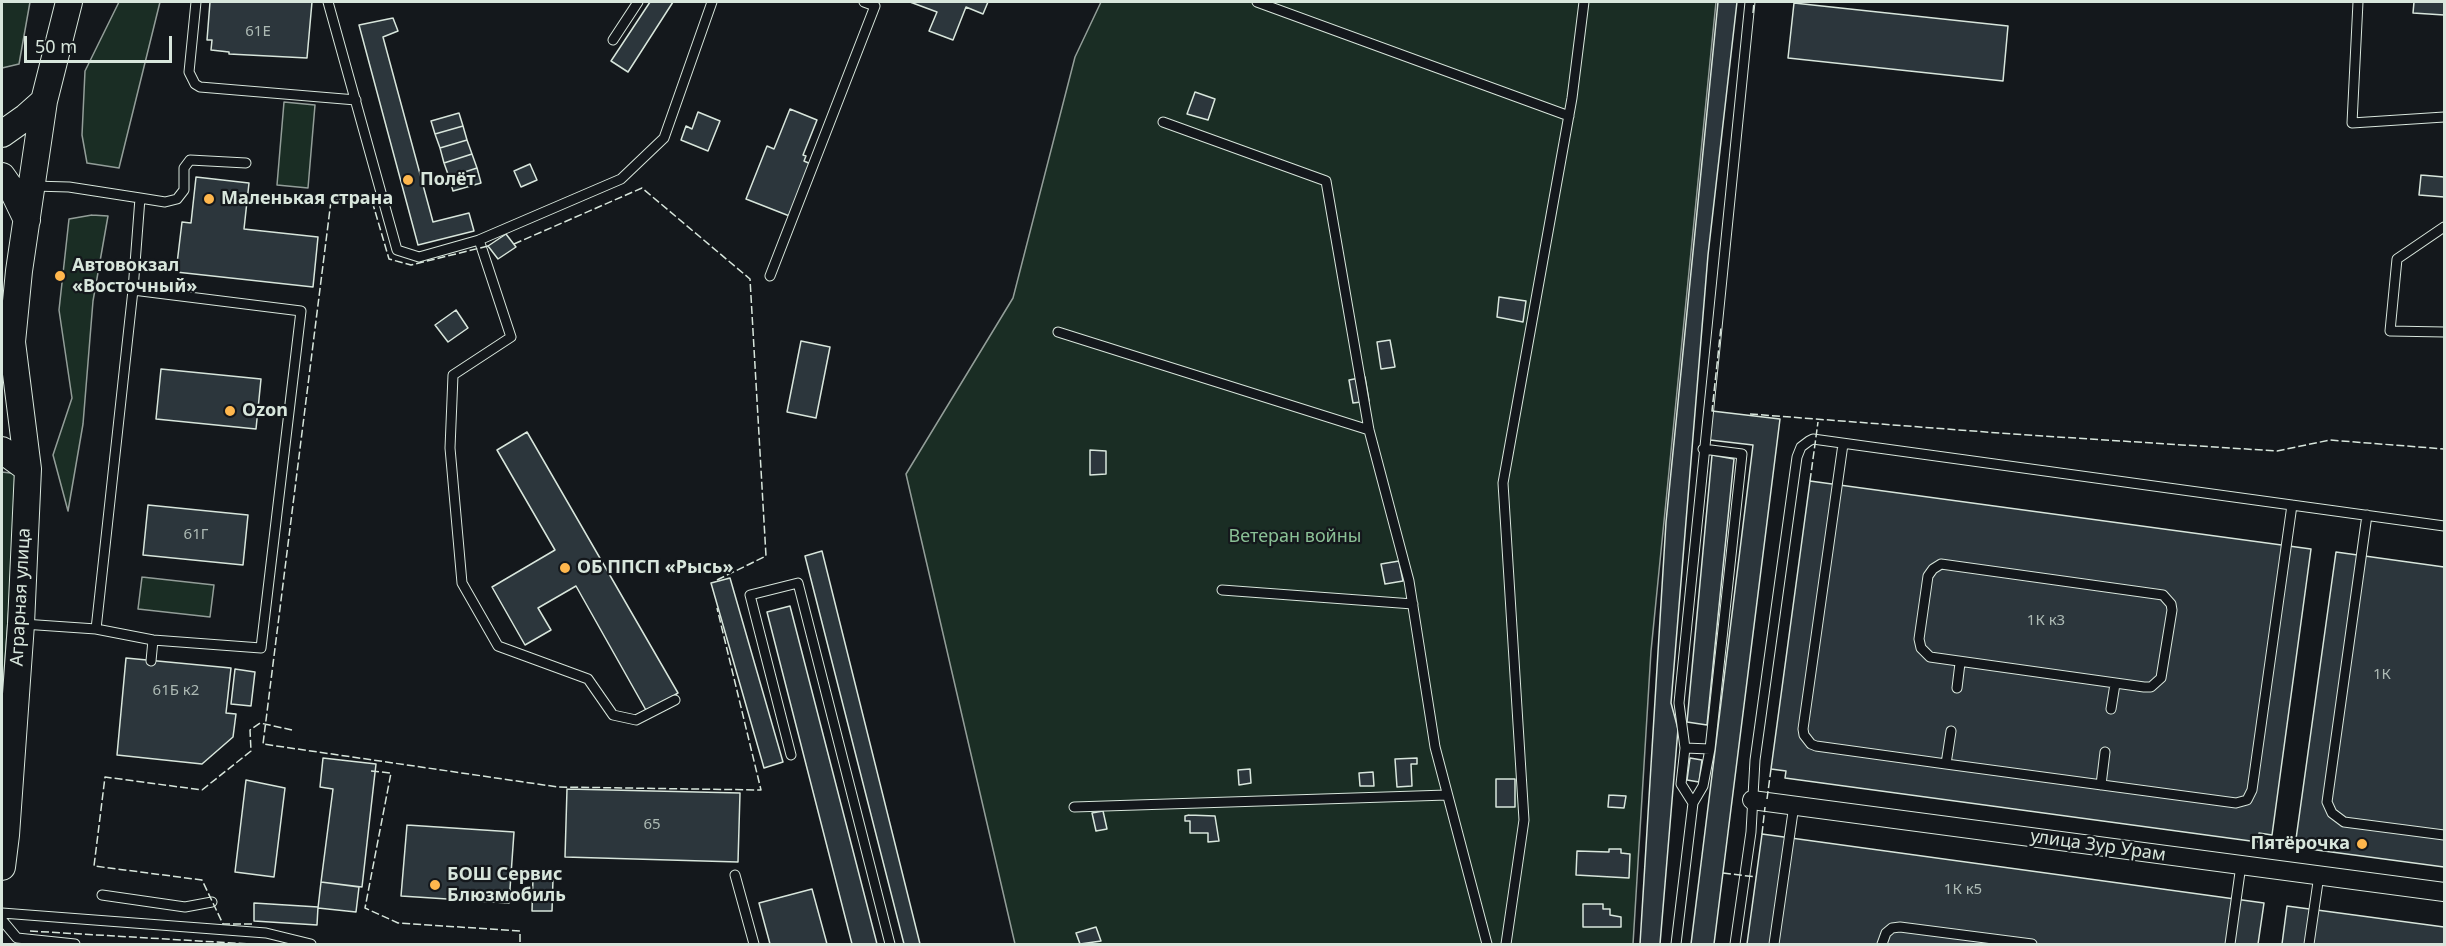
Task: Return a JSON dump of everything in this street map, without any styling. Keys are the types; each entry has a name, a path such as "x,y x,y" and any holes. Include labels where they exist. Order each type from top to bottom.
{"street":[{"name":"Аграрная улица","path":"2,377 12,342 44,101 69,2"},
{"path":"2,134 44,101"},
{"path":"2,176 14,193 27,220"},
{"name":"Аграрная улица","path":"2,867 21,624 28,469 12,342"},
{"path":"2,450 28,469"},
{"name":"улица Зур Урам","path":"1752,800 2445,892"}],"lane":[{"path":"196,2 189,72 195,84 200,87 357,100"},
{"path":"328,2 397,250 419,257 480,240 621,179 664,138 712,2"},
{"path":"613,40 638,2"},
{"path":"770,276 876,4 864,2"},
{"path":"1257,2 1569,116"},
{"path":"1506,945 1524,820 1503,483 1569,116 1584,2"},
{"path":"1693,803 1682,783 1684,748 1679,704 1750,2"},
{"path":"2358,2 2352,123 2445,117"},
{"path":"1163,122 1326,181 1369,430 1409,581 1435,747 1487,945"},
{"path":"31,186 69,188 165,202 177,199 184,190 184,168 190,160 246,163"},
{"path":"96,628 133,290 140,198"},
{"path":"2445,227 2397,259 2390,331 2445,332"},
{"path":"480,240 511,337 453,375 450,448 462,583 498,646 588,679 612,715 636,720 675,700"},
{"path":"21,624 96,628 153,640 261,648 302,311 133,290"},
{"path":"1058,332 1369,430"},
{"path":"1735,945 1751,832 1755,760 1798,451 1805,444 1813,440 2445,526"},
{"path":"1843,444 1804,735 1810,744 1816,746 1946,764 2242,802 2251,795 2292,505"},
{"path":"1676,945 1693,803 1703,786 1710,749 1742,454 1703,449"},
{"path":"2367,515 2327,802 2332,813 2344,822 2445,835"},
{"path":"1941,564 2163,595 2171,604 2172,610 2161,678 2151,687 2115,684 1930,657 1919,644 1928,576 1933,568 1941,564"},
{"path":"791,755 750,595 798,583 890,945"},
{"path":"1222,590 1413,604"},
{"path":"151,661 153,640"},
{"path":"1957,688 1960,663"},
{"path":"2111,709 2115,684"},
{"path":"1946,764 1951,731"},
{"path":"1684,748 1710,749"},
{"path":"2101,785 2105,752"},
{"path":"1074,807 1447,795"},
{"path":"1774,945 1794,805"},
{"path":"2230,945 2241,865"},
{"path":"735,875 754,945"},
{"path":"2309,945 2319,876"},
{"path":"102,894 185,907 212,902"},
{"path":"183,927 185,907"},
{"path":"2,913 266,933 311,945"},
{"path":"2,920 17,938 75,945"},
{"path":"1882,945 1886,933 1892,928 1900,927 2032,945"}],"green space":[{"path":"2,2 30,2 19,64 2,68"},
{"path":"119,2 160,2 119,168 87,163 82,135 85,71"},
{"name":"Ветеран войны","path":"1101,2 1716,2 1651,651 1633,944 1015,944 906,474 1013,298 1075,57"},
{"path":"284,102 315,105 308,188 277,185"},
{"path":"92,215 108,216 93,301 83,424 68,511 53,455 72,398 59,310 69,219"},
{"path":"2,472 19,474 2,700"},
{"path":"142,577 214,585 210,617 138,609"}],"building":[{"path":"210,2 312,2 307,58 229,54 229,52 211,50 212,40 207,40"},
{"path":"650,2 673,2 628,72 611,61"},
{"path":"910,2 988,2 983,14 966,7 953,40 929,31 937,12"},
{"path":"1718,2 1737,2 1708,255 1671,703 1678,729 1660,944 1640,944 1666,522"},
{"path":"2414,2 2444,2 2444,15 2413,13"},
{"path":"1794,3 2008,26 2003,81 1788,58"},
{"path":"393,18 398,31 383,37 433,222 469,213 474,231 418,245 359,25"},
{"path":"1195,92 1215,99 1208,120 1187,114"},
{"path":"790,109 817,120 803,155 806,156 804,161 813,165 792,217 746,199 767,146 774,149"},
{"path":"698,112 720,121 708,151 681,140 686,126 692,129"},
{"path":"459,113 463,126 435,134 431,121"},
{"path":"463,126 467,140 440,148 435,134"},
{"path":"467,140 472,154 444,163 440,148"},
{"path":"472,154 477,168 449,177 444,163"},
{"path":"530,164 537,180 521,187 514,171"},
{"path":"477,168 481,183 453,191 449,177"},
{"path":"2421,175 2444,177 2444,197 2419,195"},
{"path":"196,177 249,183 244,229 318,237 313,287 176,272 182,222 191,223"},
{"path":"506,234 516,247 498,259 488,246"},
{"path":"1499,297 1526,301 1523,322 1497,317"},
{"path":"456,310 468,328 448,342 435,325"},
{"path":"1390,340 1395,367 1381,369 1377,342"},
{"path":"801,341 830,347 816,418 787,412"},
{"path":"161,369 261,379 256,429 156,419"},
{"path":"1365,377 1369,401 1353,403 1349,380"},
{"path":"1712,411 1780,419 1714,944 1691,944 1753,445 1710,440"},
{"name":"ОБ ППСП «Рысь»","path":"527,432 678,693 647,712 576,586 538,608 551,630 525,645 492,587 555,550 497,450"},
{"path":"1090,450 1106,451 1106,474 1090,475"},
{"path":"1712,455 1734,459 1707,725 1687,722"},
{"path":"1810,481 2311,549 2272,835 2259,833 2258,842 1785,778 1786,771 1771,769"},
{"path":"148,505 248,515 243,565 143,555"},
{"path":"822,551 920,944 904,944 805,556"},
{"path":"2336,552 2444,567 2444,867 2309,849 2310,841 2296,839"},
{"path":"1399,561 1403,581 1385,584 1381,564"},
{"path":"730,578 783,762 764,768 711,583"},
{"path":"790,606 877,944 852,944 767,612"},
{"path":"126,658 231,668 226,713 236,714 233,737 202,764 117,755"},
{"path":"235,669 255,672 251,706 231,704"},
{"path":"323,758 376,764 362,887 321,882 333,789 320,787"},
{"path":"1417,758 1417,764 1411,764 1412,786 1397,787 1395,759"},
{"path":"1690,758 1702,760 1699,782 1687,780"},
{"path":"1250,769 1251,783 1239,785 1238,770"},
{"path":"1373,772 1374,786 1360,786 1359,773"},
{"path":"1496,779 1515,779 1515,807 1496,807"},
{"path":"246,780 285,788 274,877 235,872"},
{"path":"567,789 740,793 738,862 565,857"},
{"path":"1609,795 1626,796 1624,808 1608,807"},
{"path":"1103,811 1107,829 1096,831 1092,813"},
{"path":"1185,816 1215,816 1219,841 1208,842 1208,833 1190,833 1190,821 1185,821"},
{"path":"407,825 514,832 509,903 401,896"},
{"path":"1762,834 2264,903 2258,944 1747,944"},
{"path":"1609,849 1621,849 1621,853 1630,854 1629,878 1576,875 1577,851 1609,852"},
{"path":"533,878 553,879 552,911 532,911"},
{"path":"321,882 359,887 356,912 318,908"},
{"path":"812,889 827,944 770,944 759,903"},
{"path":"254,903 318,907 317,925 254,921"},
{"path":"1583,904 1603,904 1603,909 1610,909 1610,915 1621,917 1621,927 1583,927"},
{"path":"2287,906 2444,927 2444,944 2282,944"},
{"path":"1096,927 1101,941 1080,944 1076,933"}],"fence":[{"path":"1753,13 1754,2"},
{"path":"514,244 642,188 750,279 766,556 715,581"},
{"path":"488,246 411,265 389,259 370,194 331,201 263,744 558,787 761,790 717,608"},
{"path":"1714,411 1712,411 1721,327"},
{"path":"1750,414 2277,451 2330,440 2444,449"},
{"path":"1810,481 1818,422"},
{"path":"252,924 223,924 202,880 94,866 105,777 202,790 251,751 250,730 260,723 292,730"},
{"path":"1767,799 1771,769"},
{"path":"371,771 391,773 365,908 398,923 520,931 520,944"},
{"path":"1762,834 1765,807"},
{"path":"1723,873 1756,877"},
{"path":"30,931 250,944"}],"place":[{"name":"Полёт","path":"408,180"},
{"name":"Маленькая страна","path":"209,199"},
{"name":"Автовокзал «Восточный»","path":"60,276"},
{"name":"Ozon","path":"230,411"},
{"name":"ОБ ППСП «Рысь»","path":"565,568"},
{"name":"Пятёрочка","path":"2362,844"},
{"name":"БОШ Сервис Блюзмобиль","path":"435,885"}]}
